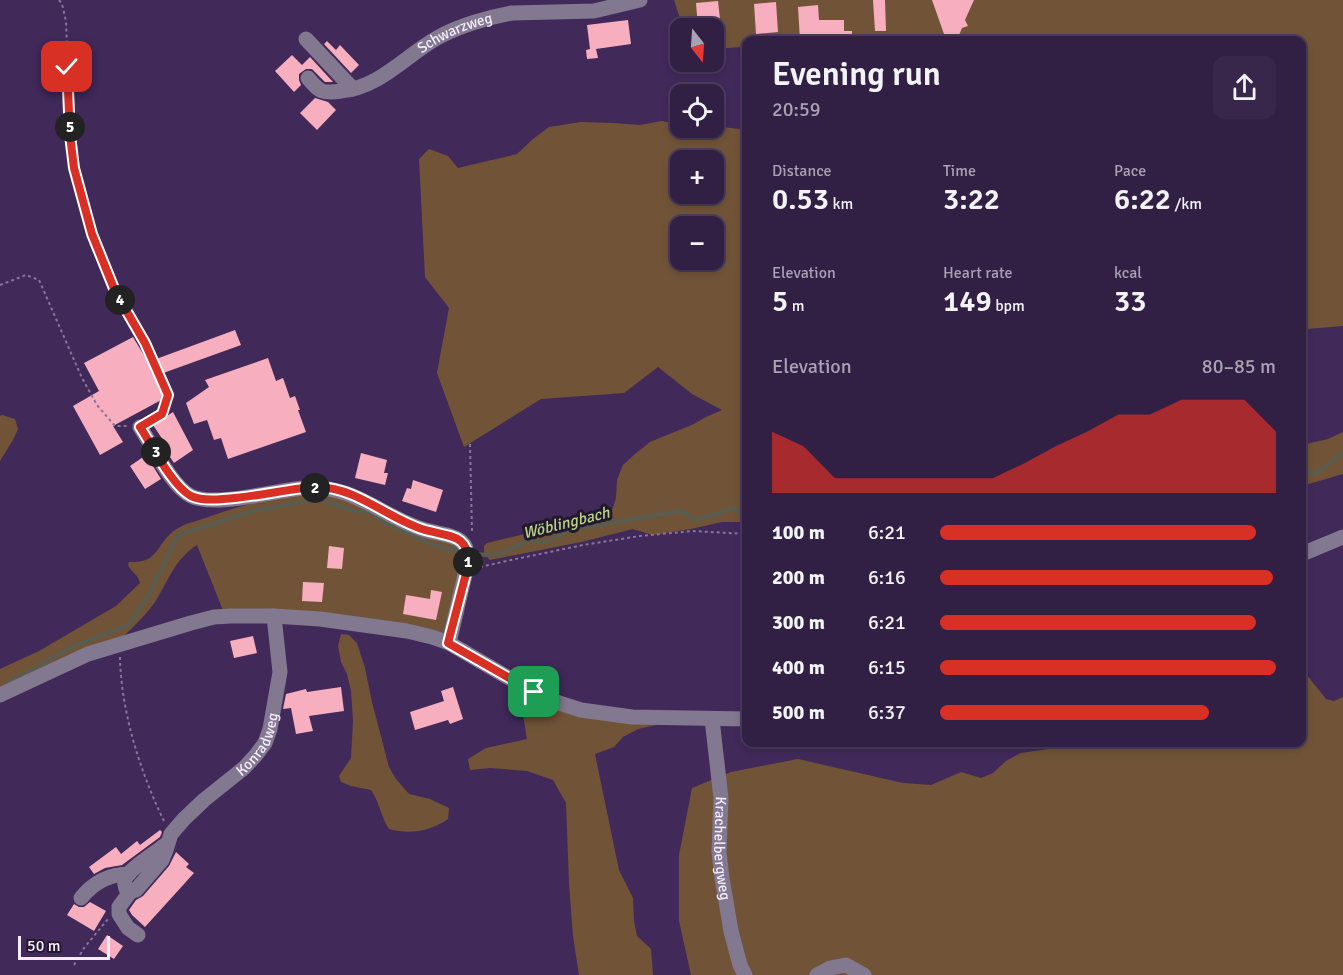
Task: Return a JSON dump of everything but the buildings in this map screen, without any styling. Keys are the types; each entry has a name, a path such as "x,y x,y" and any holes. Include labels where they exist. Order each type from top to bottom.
{"street":[{"name":"Schwarzweg","path":"353,89 373,82 438,37 500,15 594,11 640,0"},
{"path":"306,39 353,89"},
{"path":"308,78 324,91 353,89"},
{"path":"140,427 176,483 192,496 214,500 302,488 335,489 357,497 423,530 455,537 462,541 468,556 448,643"},
{"path":"1306,552 1343,537"},
{"path":"0,695 88,654 191,623 231,615 274,616 320,619 432,637 448,643 534,692 581,710 632,717 742,719"},
{"name":"Konradweg","path":"129,874 170,839 204,800 244,768 265,743 270,729 280,672 274,616"},
{"name":"Krachelbergweg","path":"712,719 722,798 719,852 722,878 731,931 745,975"},
{"name":"Konradweg","path":"119,907 130,892 136,890 162,860 170,839"},
{"path":"129,874 124,883 130,892"},
{"path":"81,898 92,885 116,875 129,874"},
{"path":"119,907 118,914 121,919 138,935"},
{"path":"817,975 830,968 846,965 864,975"}],"path":[{"path":"0,285 26,275 39,280 82,378 97,405 115,426 140,427 162,414 168,395 145,343 115,291 107,272 92,234 74,168 70,135 66,21 59,0"},
{"path":"470,444 472,534 468,556 479,568 583,545 640,536 693,531 742,534"},
{"path":"120,644 123,688 136,748 170,839"},
{"path":"74,964 102,925 119,907"}],"shaded area":[{"path":"674,0 1343,0 1343,326 1306,330 1306,36 742,36 742,50 741,47 724,48 724,18 680,18"},
{"path":"662,121 670,123 670,138 724,138 724,127 742,129 742,522 722,522 652,535 633,529 490,560 484,554 484,546 487,543 545,529 555,519 564,517 594,520 607,516 613,508 617,480 623,465 650,442 722,410 692,394 658,367 624,393 541,399 464,447 437,373 449,308 425,277 419,159 429,149 448,156 458,168 517,154 549,127 581,122 640,125"},
{"path":"0,416 15,419 18,429 0,461"},
{"path":"1343,432 1343,474 1306,485 1306,444 1328,439"},
{"path":"302,493 334,494 453,541 463,549 445,637 224,613 197,545 177,564 155,602 123,637 0,690 0,669 39,651 116,606 140,583 128,565 129,562 140,562 153,555 172,532 191,522 245,505"},
{"path":"341,634 349,635 357,643 389,767 409,794 430,799 449,808 448,819 441,823 412,832 389,829 371,790 341,782 339,776 351,758 353,721 351,691 338,646"},
{"path":"1306,675 1326,699 1334,701 1343,697 1343,975 691,975 679,921 679,855 692,788 731,772 798,759 903,783 931,785 961,772 981,778 993,773 1006,761 1021,753 1055,748 1306,747"},
{"path":"532,696 669,722 638,729 623,737 614,747 595,754 619,870 633,898 637,936 651,949 653,975 579,975 573,936 566,803 553,780 527,771 490,768 470,770 468,759 486,748 527,739 520,697"}],"waterway":[{"name":"Wöblingbach","path":"1306,474 1318,472 1343,453"},
{"name":"Wöblingbach","path":"8,683 74,646 128,625 150,593 178,535 254,511 318,499 352,511 370,512 386,524 439,547 461,551"},
{"name":"Wöblingbach","path":"471,553 500,554 528,541 545,542 574,529 681,511 697,520 734,508 742,514"}],"route":[{"path":"67,67 74,168 92,234 115,291 154,360 168,395 162,414 140,427 176,483 192,496 214,500 302,488 335,489 357,497 423,530 455,537 462,541 469,556 468,566 448,643 534,692"}]}
